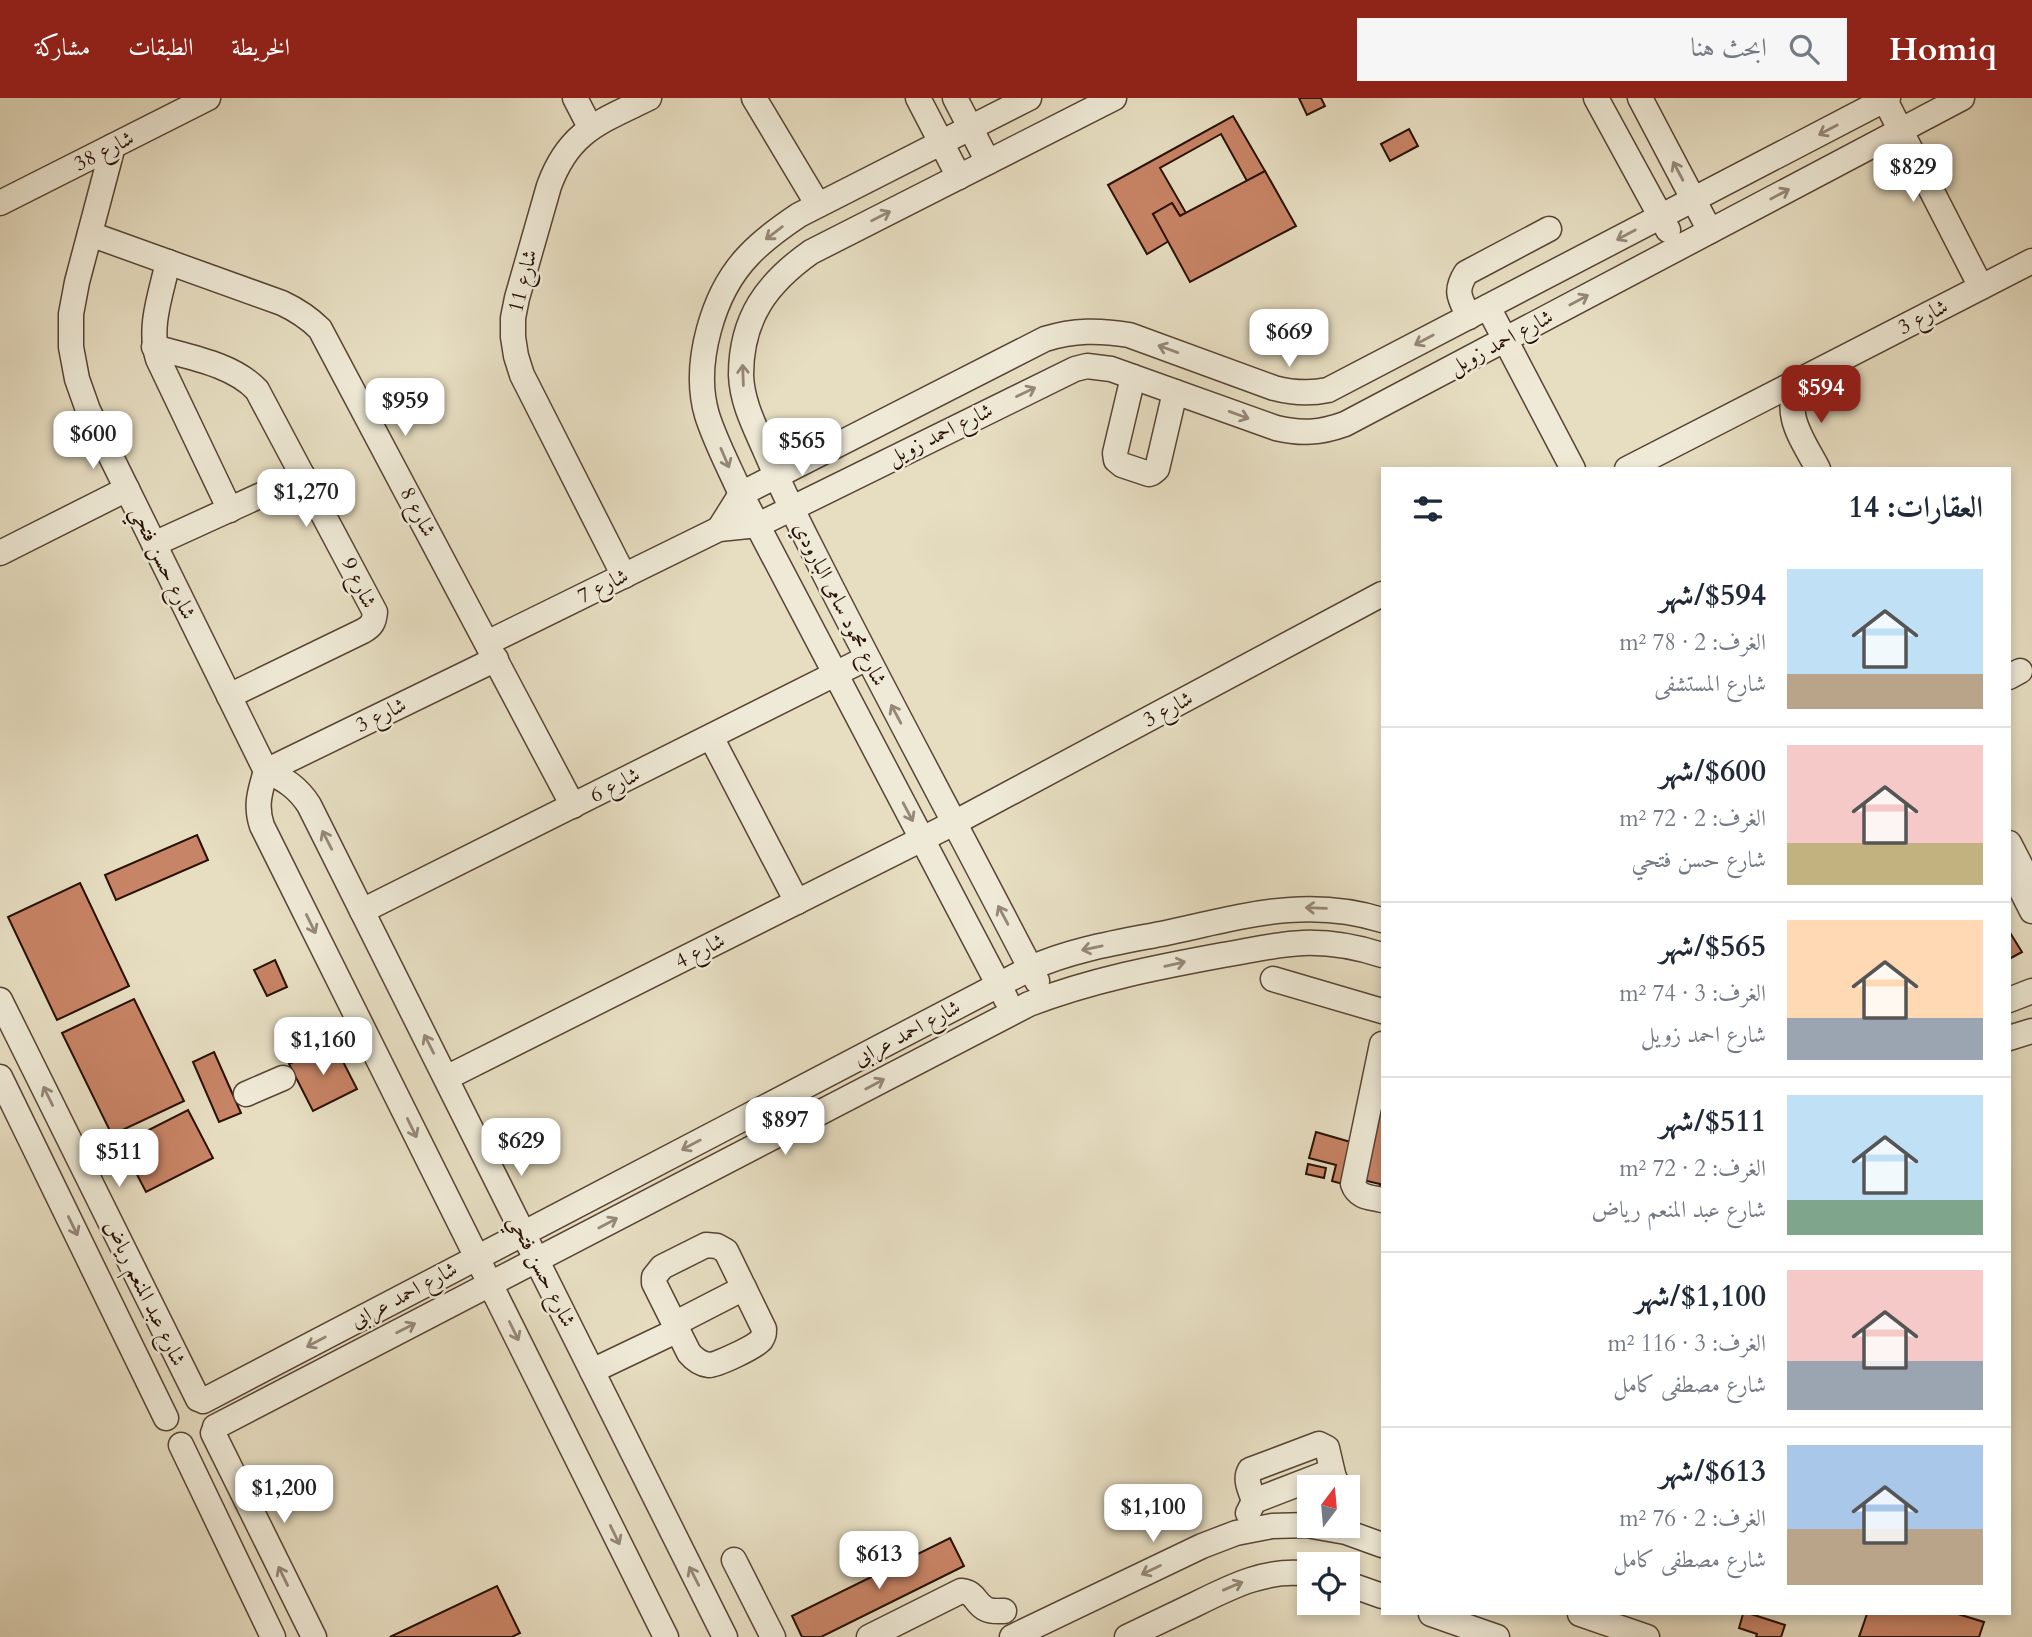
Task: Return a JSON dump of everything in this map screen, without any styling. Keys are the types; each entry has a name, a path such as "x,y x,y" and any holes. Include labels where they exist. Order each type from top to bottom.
{"street":[{"name":"شارع 38","path":"0,203 208,98"},
{"path":"575,98 590,127"},
{"name":"شارع 11","path":"624,576 522,375 513,337 513,318 556,169 571,146 590,127 649,98"},
{"path":"754,98 818,205"},
{"path":"918,98 959,177"},
{"path":"955,98 988,162"},
{"name":"شارع محمود سامى البارودي","path":"1013,1012 741,494 706,414 702,381 705,347 713,315 727,284 747,257 771,233 818,205 1029,98"},
{"name":"شارع محمود سامى البارودي","path":"1046,998 867,659 791,508 746,405 741,376 744,346 752,317 767,292 787,269 811,252 1114,98"},
{"path":"1597,98 1678,248"},
{"path":"1640,98 1710,232"},
{"name":"شارع احمد زويل","path":"719,529 758,525 1075,369 1099,367 1276,428 1311,433 1328,430 1345,424 1962,98"},
{"path":"1886,99 1981,287"},
{"name":"شارع احمد زويل","path":"741,494 1045,339 1062,334 1107,331 1129,335 1292,393 1328,390 1886,99"},
{"name":"شارع حسن فتحي","path":"113,146 77,282 72,314 71,347 77,379 88,410 266,771 284,779 305,798 725,1637"},
{"path":"1549,229 1466,273 1458,294 1505,340 1572,467"},
{"name":"شارع 8","path":"90,234 296,310 309,318 320,330 573,806"},
{"name":"شارع 3","path":"1631,467 2032,261"},
{"path":"168,262 154,323 154,347 230,510"},
{"name":"شارع 9","path":"154,347 228,369 257,390 375,612 370,627 229,696"},
{"path":"1133,377 1115,453 1116,460 1122,466 1149,474 1157,469 1175,392"},
{"path":"1800,380 1795,390 1792,412 1817,467"},
{"path":"1750,406 1778,419 1805,467"},
{"path":"154,544 303,476"},
{"path":"0,553 127,489"},
{"path":"719,529 741,494"},
{"name":"شارع 7","path":"492,651 624,576 719,529"},
{"name":"شارع 3","path":"954,823 1381,596"},
{"name":"شارع 3","path":"266,771 492,651"},
{"name":"شارع 6","path":"362,911 867,659"},
{"path":"711,737 797,901"},
{"path":"266,771 257,808 262,826 666,1637"},
{"name":"شارع 4","path":"446,1078 954,823"},
{"path":"2011,847 2032,887"},
{"path":"2011,870 2032,911"},
{"name":"شارع احمد عرابى","path":"200,1400 1051,959 1296,908 1330,909 1381,920"},
{"name":"شارع احمد عرابى","path":"214,1430 1013,1012 1046,998 1182,962 1279,945 1327,944 1381,955"},
{"path":"1273,979 1381,1011"},
{"path":"2011,999 2032,991"},
{"name":"شارع عبد المنعم رياض","path":"0,1000 200,1400"},
{"path":"2011,1037 2032,1031"},
{"path":"1381,1049 1353,1184 1362,1196 1381,1200"},
{"name":"شارع عبد المنعم رياض","path":"0,1077 166,1418"},
{"path":"246,1094 283,1078"},
{"path":"706,1245 717,1246 726,1251 744,1288 764,1329 764,1335 755,1344 716,1364 707,1365 694,1359 654,1283 657,1271 662,1267 706,1245"},
{"path":"589,1365 744,1288"},
{"path":"214,1430 210,1439 199,1446 181,1445 173,1441 168,1434 166,1418 174,1404 181,1399 200,1400 209,1405 213,1412 214,1430 314,1637"},
{"path":"1250,1530 1247,1515 1254,1501 1247,1478 1250,1470 1319,1444 1327,1448 1335,1475"},
{"path":"181,1445 273,1637"},
{"path":"1012,1637 1202,1546 1250,1530 1272,1526 1297,1526"},
{"path":"1360,1531 1381,1544"},
{"path":"734,1560 773,1637"},
{"path":"1127,1637 1236,1584 1281,1573 1297,1574"},
{"path":"1360,1588 1381,1596"},
{"path":"869,1637 961,1591 972,1595 986,1609 1004,1611"},
{"path":"1434,1615 1497,1637"},
{"path":"1590,1615 1644,1636"}],"building":[{"path":"1299,98 1321,98 1325,106 1307,115"},
{"path":"1233,116 1265,171 1247,181 1221,134 1160,168 1186,213 1180,216 1172,203 1153,214 1169,241 1147,254 1108,185"},
{"path":"1409,129 1418,146 1390,161 1381,144"},
{"path":"1265,171 1296,226 1190,282 1153,214 1172,203 1180,216"},
{"path":"197,835 208,860 116,900 105,875"},
{"path":"80,883 129,986 57,1020 8,917"},
{"path":"2011,934 2022,952 2011,958"},
{"path":"275,960 287,987 267,996 254,970"},
{"path":"134,999 184,1101 112,1135 62,1033"},
{"path":"333,1042 357,1089 313,1111 289,1064"},
{"path":"214,1052 241,1113 219,1122 193,1062"},
{"path":"1381,1104 1381,1191 1380,1184 1363,1180"},
{"path":"188,1110 213,1158 146,1192 121,1144"},
{"path":"1316,1132 1354,1143 1343,1184 1332,1181 1336,1165 1309,1158"},
{"path":"1308,1164 1326,1168 1324,1178 1306,1174"},
{"path":"950,1538 964,1566 821,1637 802,1637 792,1616"},
{"path":"497,1586 520,1633 512,1637 390,1637"},
{"path":"1743,1615 1754,1615 1785,1625 1781,1637 1756,1637 1757,1634 1739,1628"},
{"path":"1867,1615 1961,1615 1984,1622 1979,1637 1859,1637"}]}
